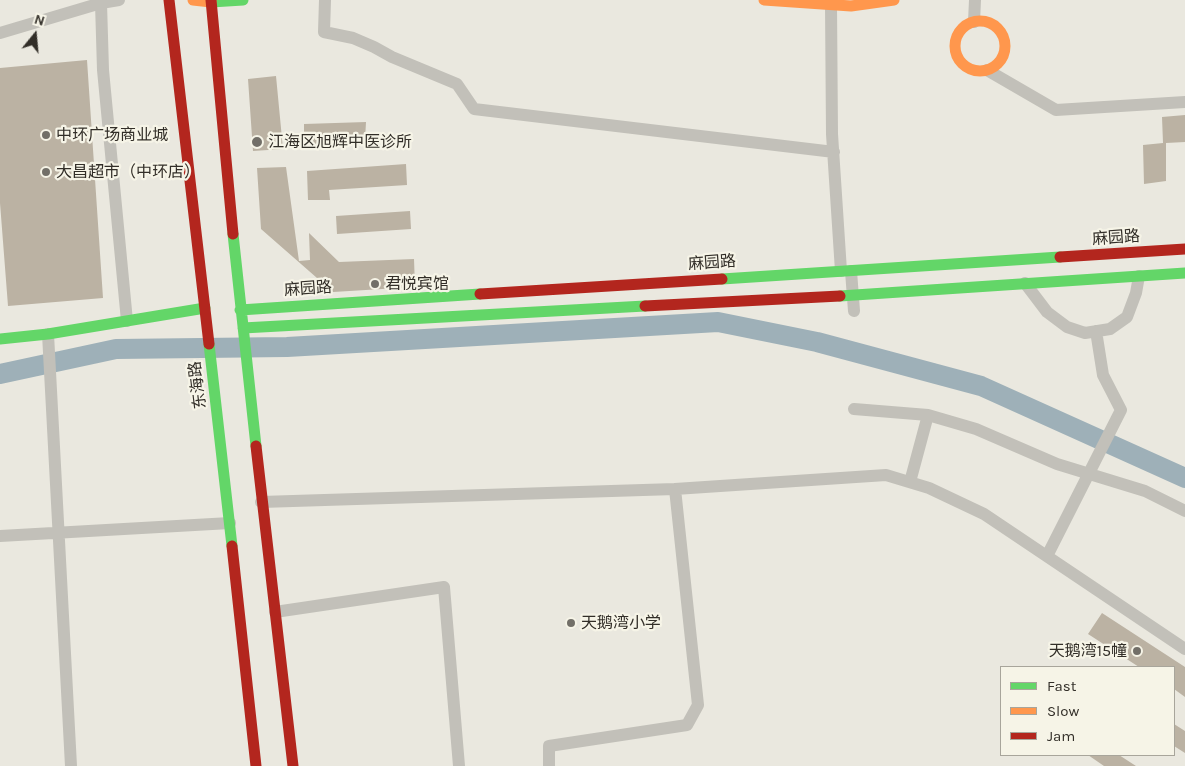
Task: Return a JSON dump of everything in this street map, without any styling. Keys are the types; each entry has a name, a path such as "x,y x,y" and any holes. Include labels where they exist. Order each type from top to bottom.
{"street":[{"path":"0,33 101,3 118,0"},
{"name":"东海路","path":"169,0 230,523 256,766"},
{"path":"193,0 244,0"},
{"path":"325,0 324,32 353,38 418,69 457,84 474,109 834,152"},
{"path":"764,0 831,6 851,6 894,0"},
{"path":"974,22 975,0"},
{"path":"211,1 240,310 293,766"},
{"path":"101,3 103,70 127,321"},
{"path":"831,6 834,152 846,271 854,295 854,311"},
{"path":"974,22 991,24 1003,36 1004,53 995,67 987,70 972,69 965,65 956,52 955,45 961,30 974,22"},
{"path":"987,70 1056,110 1185,102"},
{"name":"麻园路","path":"240,310 1185,249"},
{"path":"243,328 854,295 1185,273"},
{"path":"1025,283 1047,312 1067,328 1085,333 1110,329 1127,317 1136,293 1139,276"},
{"path":"0,339 48,335 205,309"},
{"path":"1047,556 1121,410 1103,375 1096,331"},
{"path":"48,335 72,766"},
{"path":"854,408 928,415 976,429 1057,464 1145,491 1185,510"},
{"path":"910,482 928,415"},
{"path":"261,502 675,489 886,475 929,488 984,514 1185,648"},
{"path":"549,766 548,746 687,725 698,705 675,489"},
{"path":"0,536 230,523"},
{"path":"275,612 444,588 459,766"}],"building":[{"name":"中环广场商业城","path":"87,60 103,298 8,306 0,203 0,68"},
{"path":"276,76 283,149 253,151 248,79"},
{"path":"1185,115 1185,142 1166,143 1166,181 1144,184 1143,145 1163,143 1162,117"},
{"path":"366,122 365,140 304,145 304,124"},
{"path":"406,164 407,185 329,190 330,200 308,200 307,171"},
{"path":"286,167 299,261 310,260 309,233 339,262 414,259 415,287 333,292 261,229 257,168"},
{"path":"410,211 411,229 337,234 336,216"},
{"name":"天鹅湾15幢","path":"1102,613 1185,667 1185,697 1175,690 1175,666 1137,666 1088,634"},
{"path":"1175,725 1185,731 1185,753 1175,747"},
{"path":"1089,756 1121,756 1136,766 1104,766"}],"waterway":[{"path":"0,374 116,349 287,347 718,322 817,342 981,386 1185,478"}],"traffic: fast":[{"path":"211,2 243,0"},
{"path":"233,234 256,446"},
{"path":"722,279 1060,257"},
{"path":"840,296 1185,273"},
{"path":"240,310 480,294"},
{"path":"243,328 645,306"},
{"path":"0,339 48,334 205,308"},
{"path":"209,344 232,546"}],"traffic: slow":[{"path":"193,0 211,2"},
{"path":"764,0 851,6 894,0"},
{"path":"980,21 989,23 1000,32 1005,46 1003,55 994,66 980,71 971,69 960,60 955,46 957,37 966,26 980,21"}],"traffic: jam":[{"path":"169,0 209,344"},
{"path":"211,0 233,234"},
{"path":"1060,257 1185,249"},
{"path":"480,294 722,279"},
{"path":"645,306 840,296"},
{"path":"256,446 293,766"},
{"path":"232,546 256,766"}],"place":[{"name":"中环广场商业城","path":"46,135"},
{"name":"江海区旭辉中医诊所","path":"257,142"},
{"name":"大昌超市（中环店）","path":"46,172"},
{"name":"君悦宾馆","path":"375,284"},
{"name":"天鹅湾小学","path":"571,623"},
{"name":"天鹅湾15幢","path":"1137,651"}]}
